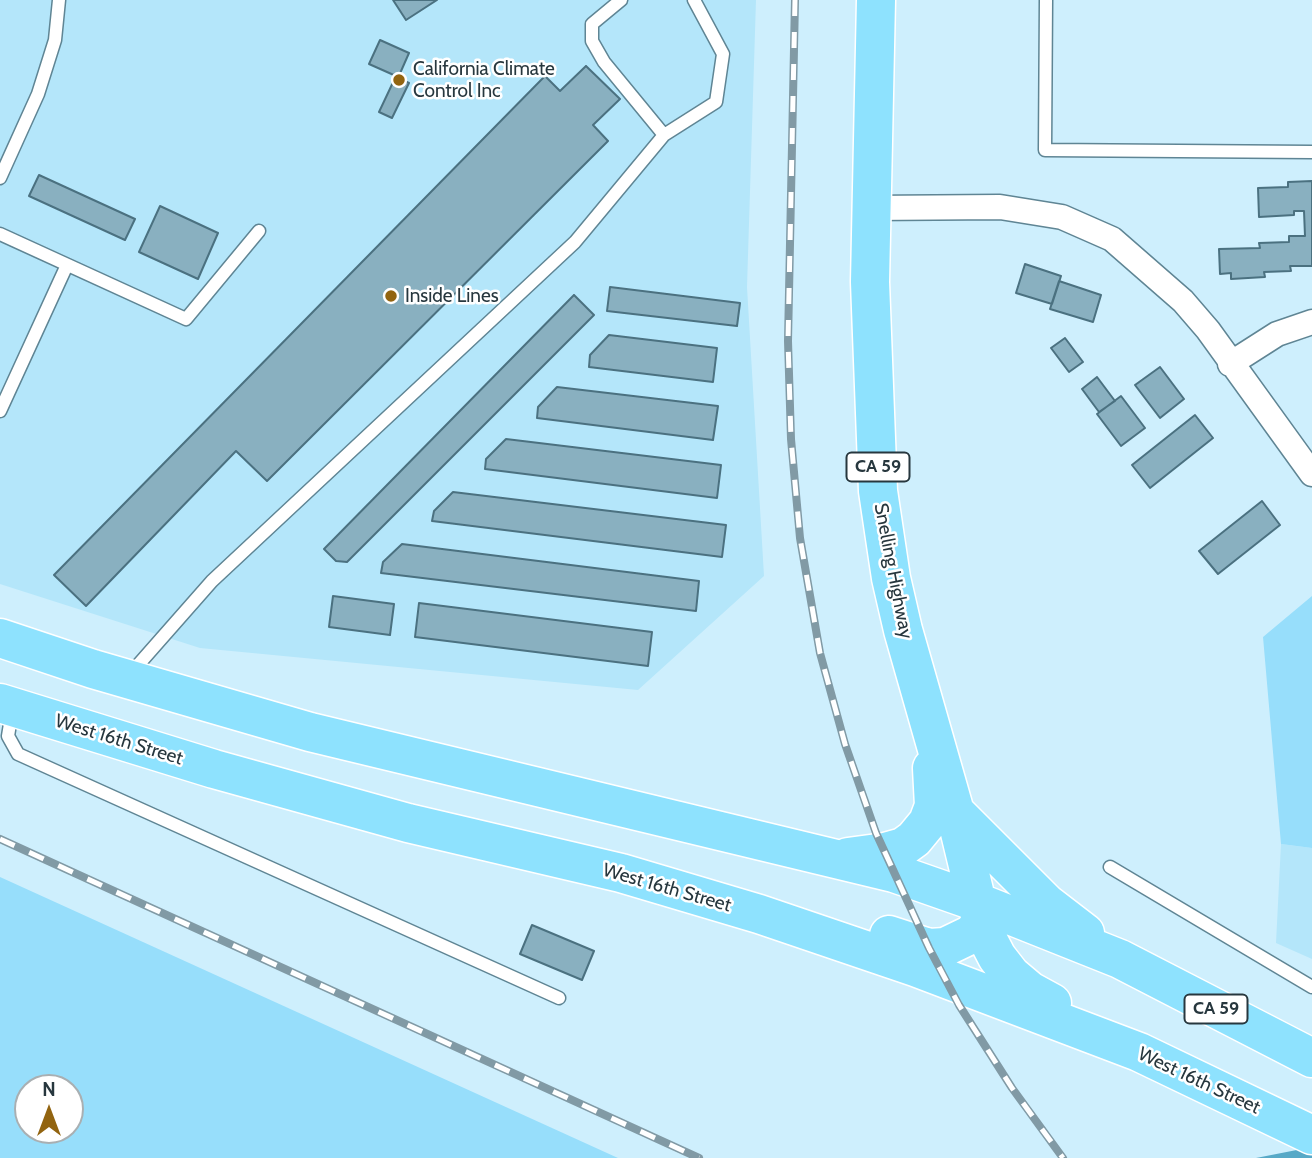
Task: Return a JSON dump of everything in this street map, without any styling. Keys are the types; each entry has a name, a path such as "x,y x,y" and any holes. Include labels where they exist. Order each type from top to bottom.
{"main road":[{"name":"Snelling Highway","path":"876,0 870,282 878,491 891,578 927,721 955,812 979,912"},
{"path":"0,638 310,732 894,873 979,912 1120,959"},
{"name":"West 16th Street","path":"6,706 214,769 395,819 621,873 759,914 915,967 1139,1052 1312,1135"},
{"path":"836,858 903,847 914,839 928,822 934,806 934,788 927,721"},
{"name":"CA 59","path":"955,812 1046,903 1120,959 1312,1058"},
{"path":"621,873 696,880 776,901 929,948 946,947 972,934 979,912"},
{"name":"CA 59","path":"979,912 997,957 1011,975 1030,991 1139,1052"}],"street":[{"path":"870,208 1000,207 1062,218 1112,239 1183,301 1208,330 1312,474"},
{"path":"1230,364 1277,334 1312,322"}],"lane":[{"path":"621,0 592,24 592,41 604,62 664,135"},
{"path":"126,678 212,580 575,242 664,135 716,102 723,54 694,0"},
{"path":"1046,0 1045,150 1312,152"},
{"path":"0,178 38,94 55,40 56,1"},
{"path":"0,234 186,319 259,230"},
{"path":"0,411 67,265"},
{"path":"6,706 8,736 18,754 559,998"},
{"path":"1110,867 1312,987"}],"shaded area":[{"path":"0,0 756,0 747,287 764,576 638,690 200,648 0,584"},
{"path":"1312,596 1312,848 1281,844 1263,637"},
{"path":"1281,844 1312,848 1312,959 1276,943"},
{"path":"0,877 618,1158 0,1158"},
{"path":"1312,1147 1312,1158 1256,1158"}],"building":[{"name":"California Climate Control Inc","path":"393,0 437,0 406,20"},
{"name":"California Climate Control Inc","path":"380,40 409,53 398,78 409,83 392,118 379,112 396,76 369,64"},
{"name":"Inside Lines","path":"586,66 620,99 593,125 608,141 267,481 236,451 86,606 54,575 545,76 560,91"},
{"path":"39,175 135,219 125,240 29,196"},
{"path":"1312,181 1312,266 1290,266 1291,271 1264,272 1265,277 1231,279 1231,273 1220,274 1219,249 1260,248 1259,243 1289,242 1289,236 1305,236 1304,211 1294,211 1294,215 1259,217 1258,188 1288,187 1288,182"},
{"path":"160,206 218,233 198,279 139,252"},
{"path":"1025,264 1061,276 1052,304 1016,293"},
{"path":"1059,281 1101,295 1093,322 1050,309"},
{"path":"610,287 740,303 737,326 607,311"},
{"path":"574,295 594,315 347,562 336,561 324,549"},
{"path":"609,335 717,348 713,382 589,367 590,355"},
{"path":"1065,338 1083,362 1069,372 1051,348"},
{"path":"1160,367 1184,399 1160,418 1135,385"},
{"path":"1097,377 1115,401 1099,412 1082,389"},
{"path":"557,387 718,406 713,440 537,418 538,407"},
{"path":"1121,396 1145,428 1121,446 1097,414"},
{"path":"1195,415 1213,438 1150,488 1132,465"},
{"path":"506,439 721,465 717,498 485,469 486,459"},
{"path":"453,492 726,525 722,557 432,521 434,511"},
{"path":"1262,501 1280,525 1218,574 1199,551"},
{"path":"402,544 699,581 696,611 381,573 383,562"},
{"path":"333,596 394,604 390,635 329,627"},
{"path":"419,603 652,632 648,666 415,637"},
{"path":"532,925 594,951 582,980 520,954"}],"railway":[{"path":"795,0 788,341 791,439 800,538 820,653 845,744 876,833 929,948 959,1005 1012,1088 1063,1158"},
{"path":"0,839 699,1158"}],"place":[{"name":"California Climate Control Inc","path":"399,80"},
{"name":"Inside Lines","path":"391,296"}]}
